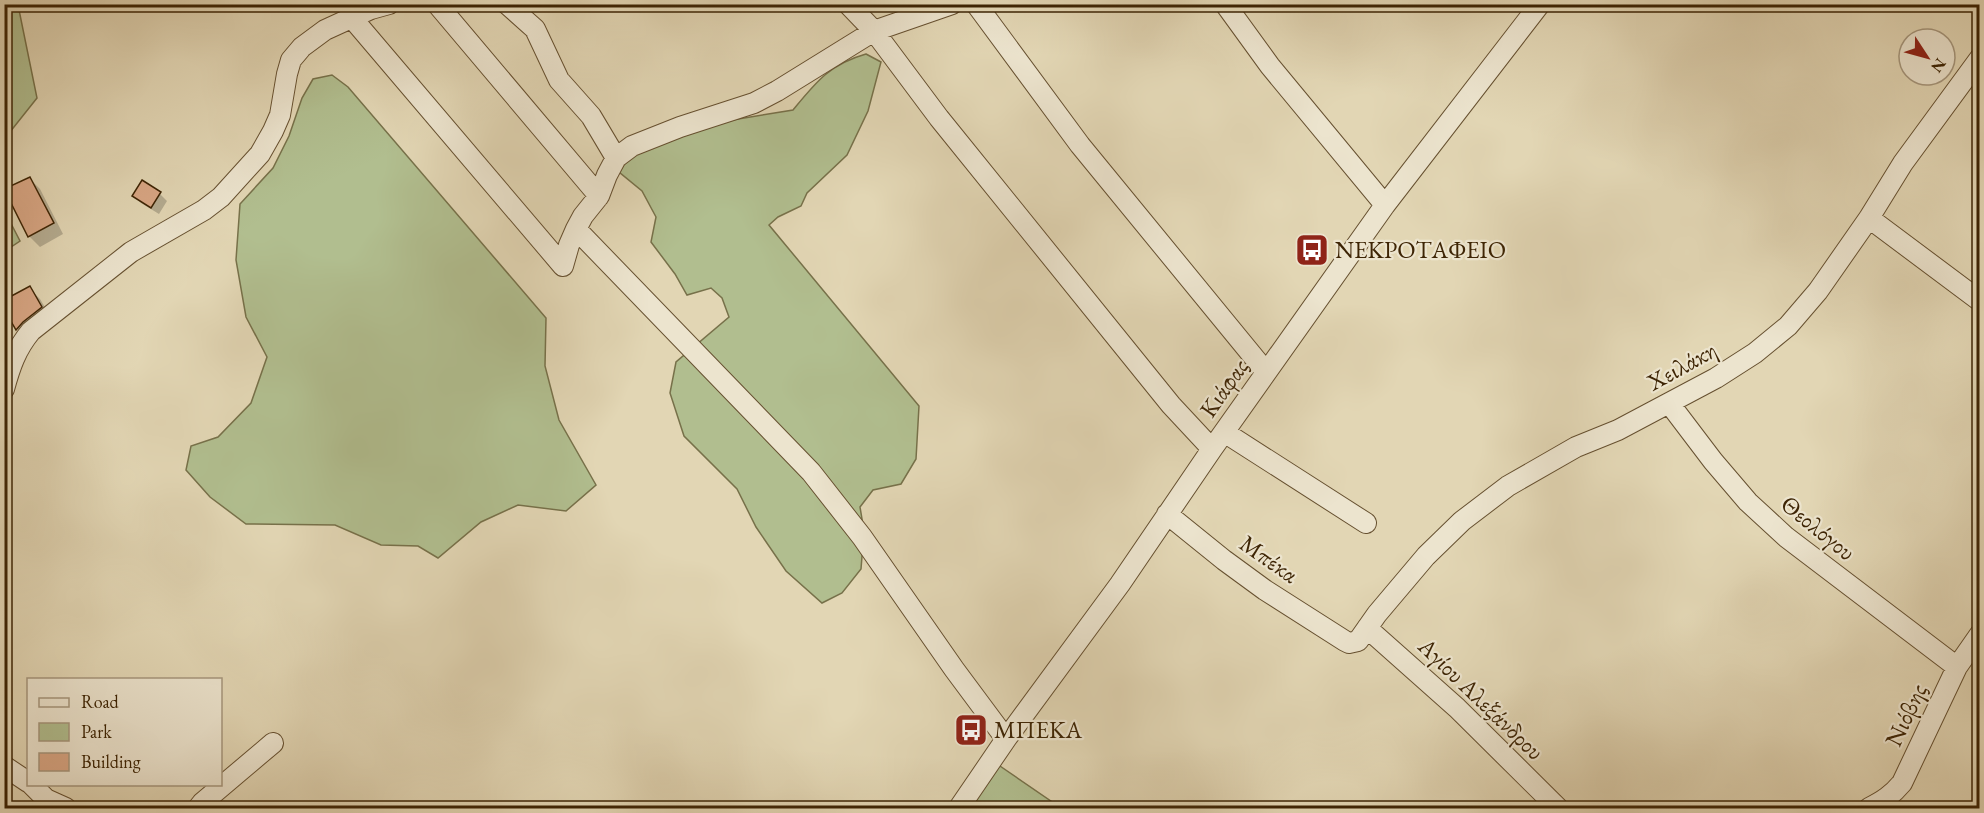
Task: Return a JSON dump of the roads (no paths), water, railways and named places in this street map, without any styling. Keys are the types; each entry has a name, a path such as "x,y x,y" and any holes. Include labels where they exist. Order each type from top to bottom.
{"street":[{"path":"4,389 12,362 20,345 31,331 131,252 204,210 236,182 260,153 273,131 280,115 286,74 291,60 302,47 325,30 371,9 389,4"},
{"path":"437,4 599,196"},
{"path":"507,4 535,29 559,80 591,116 616,158"},
{"path":"848,4 874,31 939,118 1171,405 1212,449"},
{"path":"352,18 563,266 576,229 599,196 616,158 632,146 680,127 754,103 777,92 829,57 874,31 952,4"},
{"path":"976,4 1080,145 1266,372"},
{"path":"1225,4 1270,66 1385,205"},
{"name":"Κιάφας","path":"959,808 1006,739 1120,584 1212,449 1385,205 1540,4"},
{"name":"Χειλάκη","path":"1345,641 1349,643 1358,641 1402,583 1433,549 1462,521 1508,486 1576,447 1618,430 1716,378 1755,353 1788,326 1818,291 1904,163 1980,58"},
{"path":"1869,218 1980,301"},
{"path":"576,229 811,472 862,537 1006,739"},
{"name":"Θεολόγου","path":"1669,403 1748,502 1786,537 1957,667"},
{"path":"1224,432 1366,523"},
{"name":"Μπέκα","path":"1167,514 1265,590 1345,641"},
{"name":"Αγίου Αλεξάνδρου","path":"1368,628 1457,708 1558,808"},
{"name":"Νιόβης","path":"1869,808 1883,802 1902,783 1957,667 1980,634"},
{"path":"198,808 273,743"},
{"path":"4,766 27,781"},
{"path":"33,786 46,799 66,808"}],"place":[{"name":"ΝΕΚΡΟΤΑΦΕΙΟ","path":"1312,250"},
{"name":"ΜΠΕΚΑ","path":"971,730"}]}
